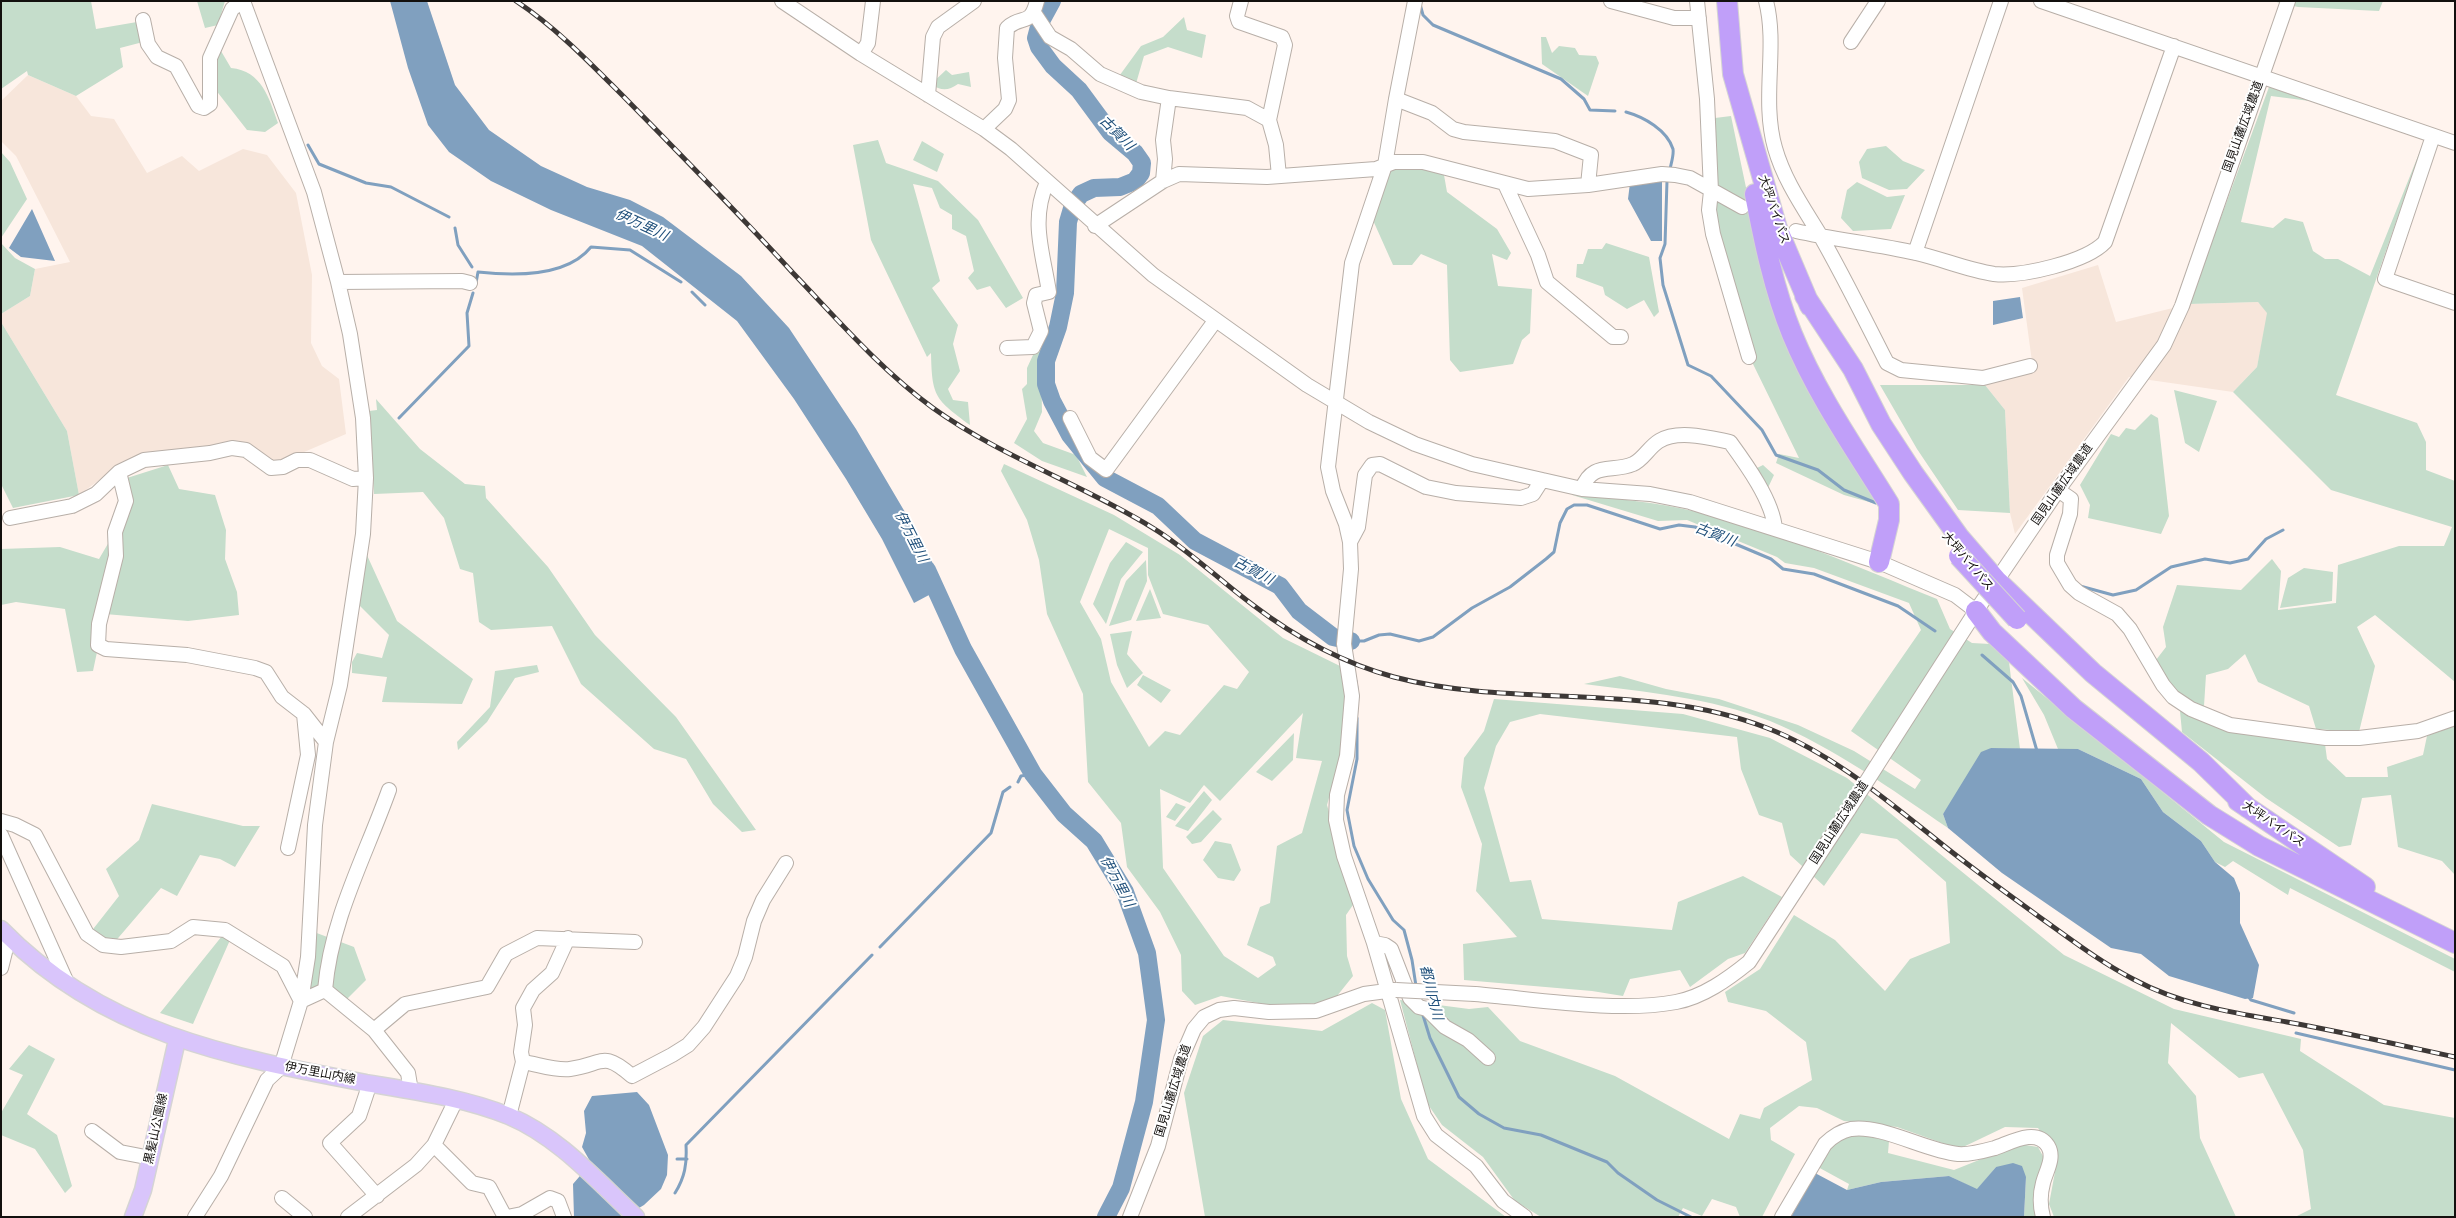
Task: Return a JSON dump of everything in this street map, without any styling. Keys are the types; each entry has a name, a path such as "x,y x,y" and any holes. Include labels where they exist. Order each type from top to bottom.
{"highway":[{"name":"大坪バイパス","path":"1727,1 1733,74 1777,228 1805,296 1838,369 1876,439 1959,556 2017,619 2078,676 2183,765 2352,879 2455,941"},
{"path":"1733,74 1767,257 1792,334 1829,410 1888,504 1889,520 1879,562"},
{"path":"1805,296 1853,368 1881,424 1913,473 1959,537 1998,581 2093,673 2201,762 2248,808"},
{"path":"1976,611 1992,632 2074,709 2209,815 2259,846 2455,941"}],"main road":[{"name":"伊万里山内線","path":"5,932 68,985 95,1003 177,1040 281,1067 456,1100 509,1116 557,1144 635,1217"},
{"name":"黒髪山公園線","path":"133,1217 143,1190 151,1158 177,1040"}],"street":[{"path":"143,20 148,44 158,57 176,66 198,106 204,108 210,104 210,58 232,9 242,1 314,192 350,334 364,418 366,478 363,534 340,685 326,742 315,825 308,957 301,1001 281,1067 268,1080 221,1176 196,1217"},
{"path":"782,1 861,54 984,129 1011,149 1134,260 1215,321 1336,403 1369,422 1415,444 1472,464 1582,489 1650,494 1690,502 1879,562 1955,595 1976,611"},
{"path":"861,54 868,43 873,1"},
{"path":"928,95 933,37 938,27 974,1"},
{"path":"1241,1 1237,16 1239,22 1282,37 1285,45 1269,120 1276,145 1279,176"},
{"path":"1415,1 1385,165 1352,262 1328,467 1333,491 1346,524 1350,542 1351,568 1344,640 1352,696 1347,756 1337,795 1336,820 1344,856 1391,990 1424,1116 1436,1135 1476,1166 1503,1201 1524,1217"},
{"path":"1611,1 1674,18 1699,18"},
{"path":"1696,1 1707,99 1711,191 1709,210 1713,234 1749,357"},
{"path":"1766,1 1770,32 1768,114 1775,149 1790,187 1820,236 1887,363 1901,370 1983,378 2030,366"},
{"path":"1851,42 1878,1"},
{"path":"1914,253 2001,1"},
{"path":"2041,1 2455,143"},
{"name":"国見山麓広域農道","path":"1130,1217 1158,1146 1181,1059 1194,1029 1204,1017 1218,1010 1234,1008 1269,1012 1316,1011 1364,994 1391,990 1475,994 1607,1005 1649,1005 1678,1002 1704,992 1729,978 1749,962 1976,611 2058,490 2164,345 2182,306 2287,3"},
{"path":"984,129 1005,109 1009,100 1005,58 1007,28 1038,16 1050,37 1071,49 1100,74 1141,92 1170,98 1247,108 1269,120"},
{"path":"1796,231 1914,253 1994,274 2015,273 2070,263 2099,249 2108,235 2174,46"},
{"path":"1163,181 1165,160 1162,140 1170,98"},
{"path":"1396,99 1432,113 1453,129 1464,132 1555,142 1591,155 1588,185"},
{"path":"2433,136 2384,279 2455,303"},
{"path":"1091,222 1163,181 1179,174 1279,176 1376,169 1394,162 1423,162 1528,189 1588,185 1662,174 1690,178 1742,207"},
{"path":"1007,348 1032,348 1041,331 1034,303 1036,295 1049,292 1040,254 1038,230 1041,196 1047,182"},
{"path":"1505,184 1538,255 1548,282 1614,337 1621,337"},
{"path":"338,282 462,281 470,284"},
{"path":"1070,418 1090,458 1106,470 1215,321"},
{"path":"1582,489 1586,479 1597,470 1634,464 1658,441 1670,436 1700,437 1730,442 1748,466 1774,519 1775,529"},
{"path":"10,518 72,506 96,494 119,472 144,460 186,456 232,448 246,450 271,468 283,467 297,460 310,460 353,479 366,478"},
{"path":"1350,542 1358,527 1365,475 1372,465 1380,464 1426,487 1456,493 1521,498 1533,494 1542,480"},
{"path":"119,472 126,501 115,532 116,556 99,624 98,644 106,649 187,655 255,668 266,672 282,697 304,714 326,742"},
{"path":"2058,490 2071,499 2070,514 2057,555 2057,564 2079,593 2117,614 2130,629 2163,685 2173,697 2191,709 2230,725 2326,738 2359,738 2418,731 2455,718"},
{"path":"288,848 308,755 304,714"},
{"path":"325,990 328,962 336,930 352,880 389,790"},
{"path":"1,820 16,825 35,836 87,934 103,945 121,947 170,942 193,927 225,930 283,966 301,1001"},
{"path":"1,835 68,985"},
{"path":"523,1062 569,1069 607,1059 616,1062 632,1076 688,1045 704,1027 737,976 754,921 763,900 786,863"},
{"path":"1,968 5,932"},
{"path":"374,1030 405,1004 487,986 506,954 537,938 635,942"},
{"path":"509,1116 523,1062 521,1052 524,1025 523,1008 533,990 552,973 568,938"},
{"path":"1374,943 1385,945 1391,949 1404,987 1410,998 1445,1027 1468,1040 1488,1058"},
{"path":"301,1001 325,990"},
{"path":"325,990 374,1030 408,1073 411,1091"},
{"path":"370,1083 359,1116 330,1143 377,1196"},
{"path":"348,1217 416,1165 434,1146 456,1100"},
{"path":"1782,1217 1824,1144 1835,1135 1850,1129 1866,1129 1960,1154 1995,1148 2019,1138 2033,1137 2040,1140 2047,1146 2050,1156 2041,1196 2043,1217"},
{"path":"92,1131 120,1152 151,1158"},
{"path":"434,1146 472,1183 489,1187 506,1217 522,1214 550,1198 558,1201 564,1217"},
{"path":"282,1198 305,1217"}],"shaded area":[{"path":"28,75 76,96 91,116 114,119 147,173 182,156 199,171 243,149 267,155 296,193 312,275 311,343 322,366 339,379 346,434 274,465 243,442 158,452 118,466 79,495 67,431 1,322 1,314 30,296 35,269 70,262 16,156 1,141 1,101"},
{"path":"2098,265 2116,322 2189,304 2258,302 2268,313 2257,367 2233,392 2129,377 2015,534 2010,513 2005,410 1985,385 2033,369 2022,288"}],"green space":[{"path":"1,1 91,1 96,29 137,22 143,42 120,48 123,67 76,96 28,75 27,71 1,89"},
{"path":"197,1 225,1 218,25 205,28"},
{"path":"2272,1 2383,1 2379,11 2298,7"},
{"path":"1184,17 1187,30 1206,35 1202,58 1168,47 1144,56 1135,87 1117,79 1141,46 1163,37"},
{"path":"1541,37 1546,37 1552,53 1559,46 1575,48 1579,55 1596,56 1599,63 1588,96 1542,64"},
{"path":"221,51 231,68 250,74 263,87 278,123 265,132 247,130 215,89 214,57"},
{"path":"946,70 952,75 969,72 971,87 958,84 944,89 931,84"},
{"path":"2269,87 2310,101 2271,96 2241,222 2273,228 2285,218 2303,222 2313,251 2325,259 2338,259 2370,276 2424,141 2336,395 2417,423 2426,442 2426,470 2455,481 2455,682 2375,615 2357,627 2375,666 2359,732 2316,729 2309,706 2258,682 2245,654 2228,669 2206,675 2204,706 2176,696 2156,660 2166,647 2163,627 2177,585 2241,590 2272,559 2281,571 2278,610 2336,603 2338,565 2399,546 2444,546 2452,527 2331,490 2233,392 2257,367 2267,313 2258,302 2189,304"},
{"path":"1731,116 1761,259 1880,505 1844,495 1776,463 1779,454 1799,458 1753,364 1717,227 1715,118"},
{"path":"878,140 886,163 938,181 978,220 1023,298 1006,308 990,286 977,290 968,278 974,271 966,236 952,229 952,215 940,208 932,188 913,184 940,281 932,288 958,325 953,344 960,371 948,389 953,400 968,402 970,425 949,409 938,396 933,379 931,353 927,357 871,240 853,145"},
{"path":"922,141 944,154 937,172 913,160"},
{"path":"1886,146 1903,161 1925,170 1907,189 1889,190 1862,178 1859,162 1867,149"},
{"path":"1,152 10,162 27,199 1,238"},
{"path":"1417,165 1444,175 1447,192 1497,229 1511,253 1507,260 1492,254 1498,286 1532,289 1530,333 1522,340 1513,364 1460,372 1450,360 1447,265 1421,254 1412,265 1393,265 1372,218 1392,167"},
{"path":"1857,182 1887,197 1905,195 1891,229 1853,231 1841,218 1847,190"},
{"path":"1,243 15,258 35,269 30,296 1,314"},
{"path":"1606,243 1649,257 1659,312 1654,317 1644,300 1627,309 1605,295 1603,287 1576,277 1577,264 1583,264 1588,249 1602,249"},
{"path":"1,322 67,431 79,495 13,508 1,484"},
{"path":"1045,329 1050,340 1041,366 1042,412 1034,431 1043,443 1076,455 1087,477 1042,461 1014,443 1027,419 1022,389 1027,384 1027,368"},
{"path":"1880,385 1985,385 2005,410 2010,513 1958,510 1917,449"},
{"path":"2174,390 2217,401 2199,452 2185,443"},
{"path":"376,399 420,449 465,484 485,486 486,498 548,567 595,635 676,717 756,830 742,832 713,804 686,759 654,749 581,684 552,626 491,630 479,622 473,573 460,569 444,518 423,492 374,494 369,411 377,410"},
{"path":"2151,414 2158,418 2169,516 2161,534 2088,518 2090,505 2080,485 2111,434 2119,437 2126,428 2135,430"},
{"path":"1004,464 1114,515 1180,555 1283,638 1340,666 1345,698 1341,755 1327,805 1355,902 1346,915 1347,956 1353,976 1333,1001 1280,1007 1221,996 1195,1005 1182,991 1181,955 1160,912 1127,867 1121,823 1088,782 1083,694 1047,614 1039,560 1027,520 1001,471","holes":["1109,529 1148,548 1148,575 1163,614 1208,625 1249,672 1237,689 1224,685 1180,735 1165,731 1149,747 1111,682 1101,639 1080,602","1303,713 1296,758 1322,761 1302,833 1277,846 1270,903 1260,907 1247,945 1273,957 1276,965 1258,978 1224,956 1163,868 1160,789 1190,803 1204,785 1220,801"]},
{"path":"168,465 179,489 215,495 226,530 225,559 237,592 239,615 188,621 105,614 93,671 77,672 65,609 16,602 1,605 1,549 60,547 99,559 130,506 127,478"},
{"path":"1763,465 1774,475 1766,492 1753,470"},
{"path":"1572,495 1651,503 1728,520 1818,551 1937,599 1950,629 1972,643 1990,644 2009,662 2020,749 1991,748 1943,814 1948,828 1840,756 1770,721 1702,701 1584,684 1620,676 1666,689 1719,699 1798,725 1854,751 1915,789 1921,780 1851,731 1921,630 1909,603 1814,568 1785,563 1777,557 1687,520 1658,521"},
{"path":"1126,542 1143,552 1121,579 1106,624 1093,604 1110,563"},
{"path":"366,553 397,621 473,679 462,704 382,702 387,677 352,673 352,662 357,653 382,658 389,635 357,603"},
{"path":"1146,560 1147,581 1131,620 1109,626 1126,581"},
{"path":"2304,568 2333,572 2332,601 2280,608 2288,578"},
{"path":"1150,589 1161,618 1136,621"},
{"path":"1132,631 1127,654 1143,673 1127,688 1117,665 1110,634"},
{"path":"537,665 539,672 515,678 487,722 458,750 457,742 490,707 495,671"},
{"path":"1143,675 1171,690 1161,703 1137,685"},
{"path":"2022,678 2224,842 2455,959 2455,972 2290,888 2288,895 2233,861 2225,867 2215,862 2201,841 2163,812 2141,779 2078,749 2058,749 2044,715"},
{"path":"1494,699 1683,714 1770,738 1847,778 2064,955 2174,1009 2301,1039 2300,1051 2384,1105 2455,1118 2455,1217 2295,1217 2311,1209 2303,1150 2263,1073 2239,1078 2171,1023 2168,1063 2196,1096 2200,1138 2236,1217 2054,1217 2049,1204 2058,1156 2038,1128 2005,1127 1959,1149 1897,1127 1844,1121 1817,1108 1799,1106 1770,1128 1771,1140 1795,1154 1762,1217 1740,1217 1736,1207 1712,1199 1702,1216 1683,1208 1678,1217 1541,1217 1515,1201 1483,1157 1442,1125 1427,1103 1400,1000 1469,1009 1488,1007 1520,1041 1615,1076 1729,1139 1740,1114 1760,1119 1764,1108 1812,1080 1806,1042 1766,1011 1728,1002 1725,992 1760,969 1794,915 1835,940 1885,991 1910,959 1950,943 1946,882 1897,839 1861,833 1824,886 1790,855 1782,823 1759,815 1741,769 1737,737 1540,714 1510,722 1496,746 1484,788 1510,882 1531,880 1542,919 1672,930 1678,902 1743,876 1782,897 1745,953 1728,959 1690,987 1680,970 1630,979 1623,996 1592,991 1464,980 1463,944 1517,937 1476,891 1482,844 1461,787 1464,758 1484,731"},
{"path":"2180,711 2232,731 2325,744 2327,759 2346,777 2388,777 2387,767 2423,755 2427,736 2455,724 2455,875 2442,861 2398,847 2391,795 2362,798 2351,845 2339,847 2266,798 2182,732"},
{"path":"1294,733 1293,760 1272,781 1256,772"},
{"path":"1204,791 1212,800 1188,831 1175,826"},
{"path":"1176,803 1186,807 1175,821 1166,817"},
{"path":"152,804 243,826 260,826 235,867 220,859 200,855 177,896 161,888 113,944 90,933 119,896 106,869 139,840"},
{"path":"1213,810 1222,819 1201,842 1192,844 1186,837"},
{"path":"1215,841 1231,844 1241,870 1234,881 1218,878 1203,860"},
{"path":"314,932 354,947 366,980 344,1002 307,992"},
{"path":"222,936 230,940 193,1024 160,1013"},
{"path":"1372,1003 1385,1010 1401,1099 1428,1159 1506,1217 1205,1217 1184,1093 1203,1036 1223,1020 1322,1031"},
{"path":"29,1045 55,1059 27,1114 57,1135 72,1186 65,1193 35,1149 1,1135 1,1113 23,1075 9,1069"},
{"path":"1858,1134 1889,1141 1888,1153 1954,1170 2019,1144 2038,1147 2044,1158 2037,1217 2024,1217 2026,1177 1996,1167 1977,1190 1949,1176 1881,1182 1847,1190 1849,1184 1816,1166 1833,1140"}],"water":[{"path":"390,1 427,1 455,85 489,130 541,166 587,187 630,200 663,217 741,276 789,328 856,429 922,541 944,587 914,603 882,539 846,479 794,399 737,321 642,246 551,210 491,181 449,152 428,125 408,68"},
{"path":"1662,180 1662,241 1651,241 1628,199 1630,183"},
{"path":"32,209 55,261 21,257 9,248"},
{"path":"2020,297 2023,318 1993,325 1993,301"},
{"path":"1991,748 2078,749 2141,779 2163,812 2201,841 2215,862 2234,878 2240,893 2240,923 2259,965 2253,998 2245,999 2169,976 2141,954 2111,948 2002,873 1948,828 1943,814 1981,752"},
{"path":"637,1092 649,1105 668,1155 667,1175 661,1189 644,1205 624,1217 574,1217 573,1184 591,1163 582,1147 586,1133 584,1111 592,1096"},
{"path":"2013,1163 2022,1166 2026,1177 2024,1217 1791,1217 1815,1173 1847,1190 1881,1182 1949,1176 1977,1189 1996,1167"}],"waterway":[{"name":"古賀川","path":"1052,1 1040,23 1036,38 1039,47 1053,66 1079,90 1110,132 1135,153 1142,163 1141,173 1135,181 1120,187 1094,188 1081,194 1073,205 1068,222 1065,293 1058,327 1046,361 1046,384 1052,401 1070,435 1105,478 1158,506 1195,541 1280,586 1299,611 1333,637 1351,641"},
{"path":"1420,4 1423,15 1433,25 1561,79 1584,99 1590,110 1615,111"},
{"path":"1626,112 1654,125 1666,136 1673,149 1670,169"},
{"path":"308,145 319,164 366,183 391,187 449,217"},
{"path":"1667,181 1665,244 1660,258 1663,285 1688,365 1711,376 1762,430 1776,455 1818,470 1844,490 1876,503"},
{"path":"455,228 458,245 472,267"},
{"path":"476,283 478,272 523,274 554,269 581,257 591,247 630,250 681,282"},
{"path":"692,292 705,305"},
{"path":"399,418 469,346 467,313 473,293"},
{"name":"古賀川","path":"1351,648 1351,641 1364,641 1379,635 1390,634 1419,641 1433,637 1472,608 1510,587 1554,552 1560,523 1567,509 1574,505 1587,505 1660,529 1679,525 1695,527 1771,559 1783,569 1814,574 1898,606 1935,631"},
{"path":"2080,586 2113,595 2136,590 2171,567 2205,559 2230,563 2248,559 2266,539 2283,530"},
{"name":"伊万里川","path":"927,570 963,649 1033,774 1064,814 1094,841 1125,892 1147,953 1156,1020 1144,1102 1121,1188 1106,1217"},
{"name":"古賀川","path":"1982,655 2013,682 2021,696 2037,751"},
{"name":"都川内川","path":"1356,681 1358,697"},
{"name":"都川内川","path":"1357,718 1357,759 1347,810 1354,846 1368,879 1393,920 1404,930 1412,960 1416,986"},
{"path":"1018,782 1021,776 1033,774"},
{"path":"880,947 991,833 1003,792 1010,787"},
{"path":"675,1193 685,1170 686,1145 872,955"},
{"path":"2248,996 2251,1000 2294,1013"},
{"name":"都川内川","path":"1422,1012 1430,1038 1459,1097 1479,1114 1504,1128 1541,1135 1607,1162 1618,1173 1657,1200 1691,1217"},
{"path":"2296,1033 2455,1070"},
{"path":"677,1159 687,1159"}],"railway":[{"path":"516,1 560,35 601,74 711,186 860,344 914,393 933,408 986,441 1126,512 1153,528 1179,546 1269,617 1320,648 1375,671 1394,677 1440,686 1486,692 1628,700 1675,705 1721,714 1767,728 1791,738 1835,763 1898,809 1975,870 2073,941 2109,965 2151,988 2208,1007 2455,1057"}]}
